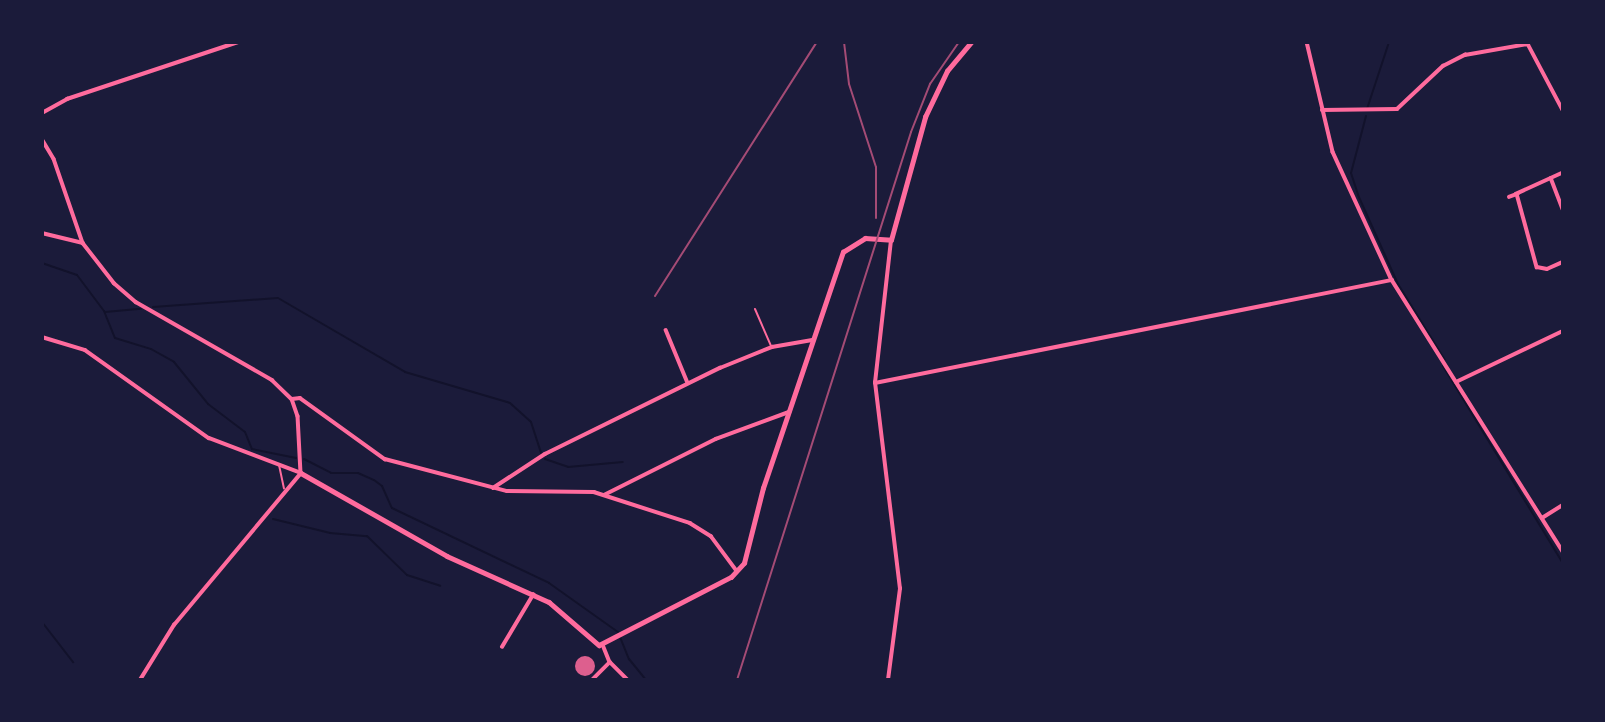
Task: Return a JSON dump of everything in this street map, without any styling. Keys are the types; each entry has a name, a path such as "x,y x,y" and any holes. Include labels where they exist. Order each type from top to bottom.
{"street":[{"path":"42,114 67,99 238,42"},
{"path":"888,680 900,589 875,383 891,240 925,117 947,71 971,42"},
{"path":"1307,42 1333,152 1392,281 1563,552"},
{"path":"1322,110 1397,109 1454,61 1528,43 1563,110"},
{"path":"42,139 54,159 83,243 136,302 272,380 292,399 298,416 301,473 285,488 174,625 140,680"},
{"path":"1510,197 1563,173"},
{"path":"1551,178 1563,209"},
{"path":"1517,194 1536,267 1547,269 1563,261"},
{"path":"42,233 83,243"},
{"path":"603,645 737,571 751,541 763,488 842,252 865,238 891,240"},
{"path":"875,383 1392,281"},
{"path":"666,330 688,383"},
{"path":"1456,383 1563,331"},
{"path":"42,337 85,350 209,438 301,473 447,556 533,594 603,645 610,662 628,680"},
{"path":"493,489 545,454 688,383 772,347 813,340"},
{"path":"292,399 300,398 385,459 493,489 604,495 690,523 711,536 737,571"},
{"path":"604,495 716,439 789,412"},
{"path":"1542,518 1563,505"},
{"path":"502,647 533,594"},
{"path":"592,680 610,662"}],"lane":[{"path":"755,309 772,347"},
{"path":"278,464 285,488"}],"building":[{"path":"585,656 592,659 595,666 592,673 585,676 578,673 575,666 578,659"}],"waterway":[{"path":"1367,109 1389,42"},
{"path":"1366,116 1351,173 1358,195 1398,284 1445,360"},
{"path":"42,263 77,275 104,311 115,338 151,349 174,362 208,404 245,432 252,449 296,458"},
{"path":"153,307 278,298 405,372 510,403 531,422 541,453"},
{"path":"105,312 141,309"},
{"path":"1443,366 1563,563"},
{"path":"304,459 331,473 358,473 374,480 382,486 392,508 549,583 618,632"},
{"path":"545,459 568,467 623,462"},
{"path":"273,519 330,533 367,536 407,575 440,586"},
{"path":"42,622 73,662"},
{"path":"620,637 629,659 646,680"}],"railway":[{"path":"655,296 817,42"},
{"path":"844,42 849,84 876,167 876,218"},
{"path":"737,680 911,132 930,84 959,42"}]}
